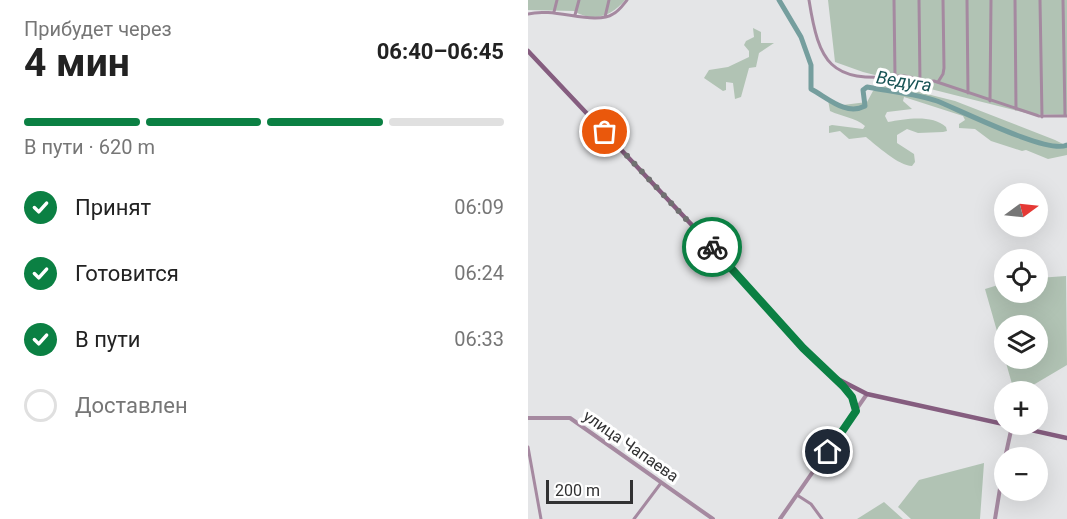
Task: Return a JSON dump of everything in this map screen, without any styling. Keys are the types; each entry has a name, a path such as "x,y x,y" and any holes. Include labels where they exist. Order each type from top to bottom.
{"main road":[{"path":"528,51 690,223 803,348 836,378 867,394 994,422"},
{"path":"1048,434 1067,438"}],"street":[{"path":"554,12 557,0"},
{"path":"576,15 579,0"},
{"path":"605,17 609,0"},
{"path":"528,14 554,12 605,17 615,13 627,0"},
{"path":"810,0 820,50 838,70 858,77 905,76 920,82 938,82 1042,117 1066,116 1063,0"},
{"path":"894,0 896,76"},
{"path":"919,0 920,82"},
{"path":"938,82 944,68 943,0"},
{"path":"967,0 968,93"},
{"path":"990,100 992,0"},
{"path":"1015,0 1016,109"},
{"path":"1040,0 1042,117"},
{"path":"836,378 852,397 856,411"},
{"path":"780,519 867,394"},
{"name":"улица Чапаева","path":"528,418 570,418 713,519"},
{"path":"528,447 541,519"},
{"path":"634,519 661,483"},
{"path":"797,495 811,504 822,519"},
{"path":"995,519 998,501"}],"green space":[{"path":"528,0 625,0 608,14 588,17 574,11 528,10"},
{"path":"828,0 1067,0 1067,115 1030,114 863,72 835,62"},
{"path":"753,28 761,32 761,43 774,43 759,53 756,67 749,68 741,97 735,99 733,83 726,82 726,90 723,91 704,78 709,70 728,67 749,57 749,51 744,45 746,41 754,37"},
{"path":"887,84 955,101 1055,140 1067,146 1067,155 1048,159 1026,150 1022,151 991,141 975,129 959,128 959,124 965,120 963,116 904,97 903,101 912,109 887,112 885,116 888,122 910,119 933,120 946,127 947,131 918,133 907,129 897,135 897,143 914,154 915,162 912,166 894,159 866,137 849,139 840,131 829,133 829,126 832,125 863,129 865,126 830,111 828,100 843,105 867,102 873,91"},
{"path":"1066,276 1067,365 1040,381 1011,381 1008,369 1048,369 1048,315 994,315 994,321 985,289 994,286 994,303 1048,303 1048,277"},
{"path":"984,463 980,519 911,519 898,507 919,480"},
{"path":"884,502 903,519 857,519"}],"waterway":[{"name":"Ведуга","path":"779,0 801,37 811,65 811,89 837,105 851,109 865,106 863,90 867,87 905,93 937,101 983,122 1042,144 1067,145"}],"way so far":[{"path":"605,132 712,247"}],"route":[{"path":"712,247 816,362 836,378 852,397 856,411 828,452"}]}
